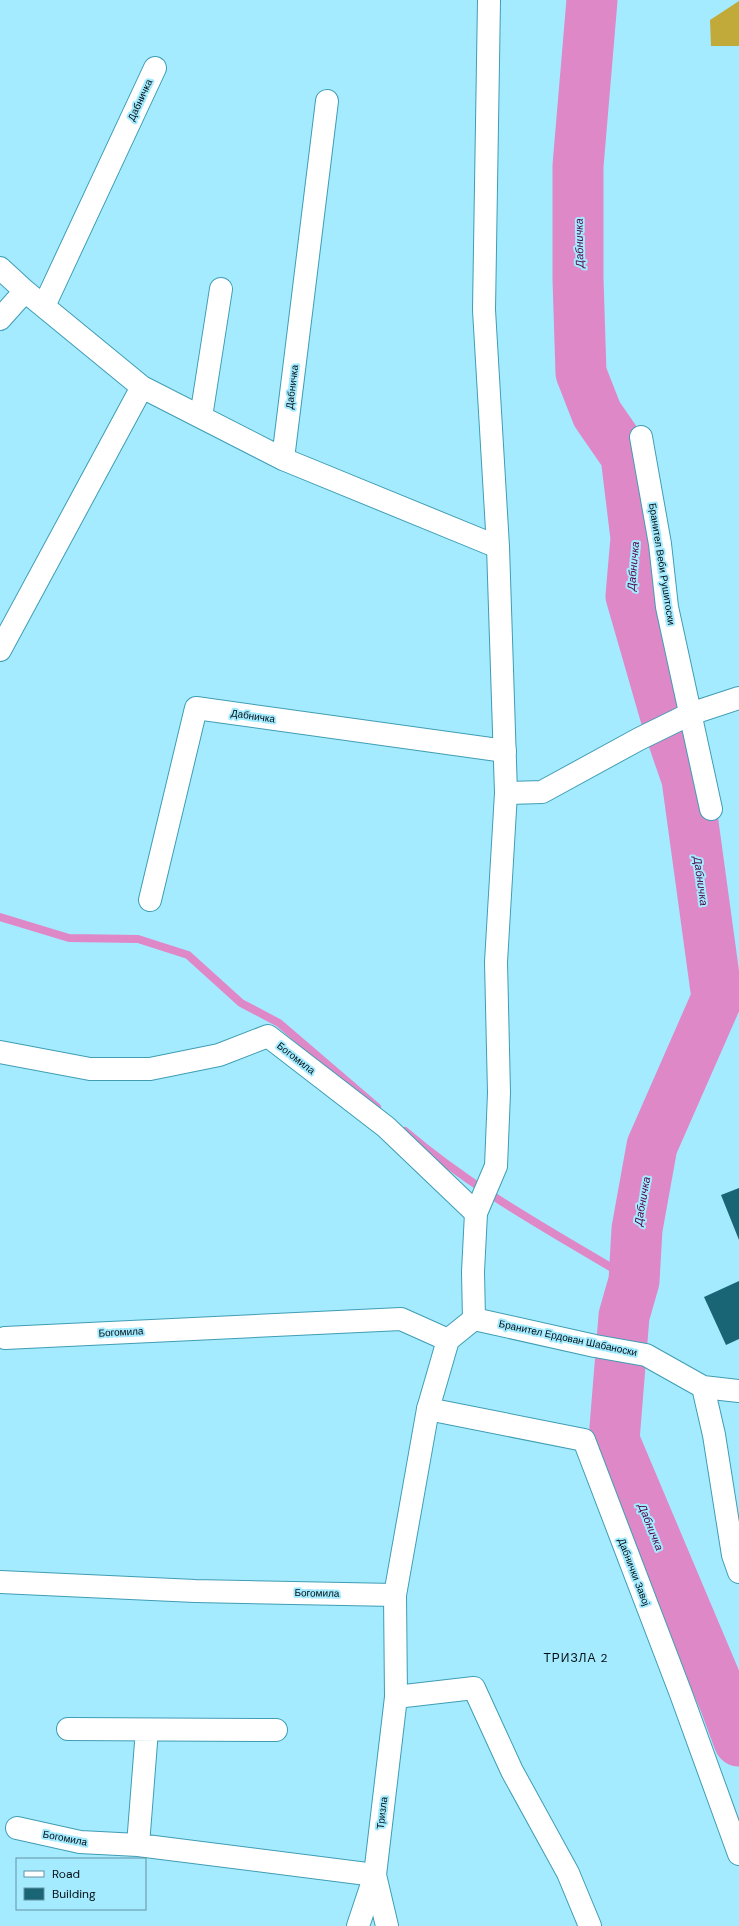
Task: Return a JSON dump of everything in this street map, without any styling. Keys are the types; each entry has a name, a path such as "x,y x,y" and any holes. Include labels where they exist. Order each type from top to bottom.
{"street":[{"path":"489,0 485,136 484,310 498,546 506,793 496,962 499,1093 496,1166 476,1213 473,1272 474,1319 448,1340 428,1409 395,1595 396,1697 474,1688 512,1771 568,1874 590,1926"},
{"name":"Дабничка","path":"44,306 155,68"},
{"name":"Дабничка","path":"283,459 327,101"},
{"path":"0,268 25,291 142,387 283,459 498,546"},
{"path":"200,417 221,288"},
{"path":"0,319 25,291"},
{"path":"0,650 142,387"},
{"name":"Бранител Веби Рушитоски","path":"641,437 660,544 667,607 711,809"},
{"path":"506,793 542,792 639,739 690,714 739,698"},
{"name":"Дабничка","path":"150,900 196,708 505,751"},
{"name":"Богомила","path":"0,1052 90,1069 150,1069 219,1055 268,1036 386,1127 476,1213"},
{"name":"Богомила","path":"5,1338 401,1318 448,1340"},
{"name":"Бранител Ердован Шабаноски","path":"474,1319 595,1346 646,1355 703,1387 739,1391"},
{"path":"703,1387 714,1435 733,1555 739,1572"},
{"name":"Дабнички Завој","path":"428,1409 584,1440 678,1686 739,1854"},
{"name":"Богомила","path":"0,1582 195,1591 395,1595"},
{"name":"Тризла","path":"358,1926 375,1875 396,1697"},
{"path":"68,1729 276,1730"},
{"path":"138,1845 147,1730"},
{"name":"Богомила","path":"17,1828 80,1842 138,1845 375,1875"},
{"path":"375,1875 387,1926"}],"shaded area":[{"path":"739,1 739,46 711,46 710,20"}],"building":[{"path":"739,1188 739,1240 721,1195"},
{"path":"739,1281 739,1339 726,1345 704,1297"}],"waterway":[{"name":"Дабничка","path":"592,0 578,166 578,279 581,373 597,414 626,456 636,538 631,596 667,721 687,779 717,998 652,1146 637,1229 634,1281 624,1316 614,1440 725,1703 739,1741"},
{"path":"0,917 69,938 138,939 188,955 241,1003 279,1023 377,1107"},
{"path":"405,1131 459,1173 516,1211 634,1281"}],"district":[{"name":"ТРИЗЛА 2","path":"576,1658"}]}
